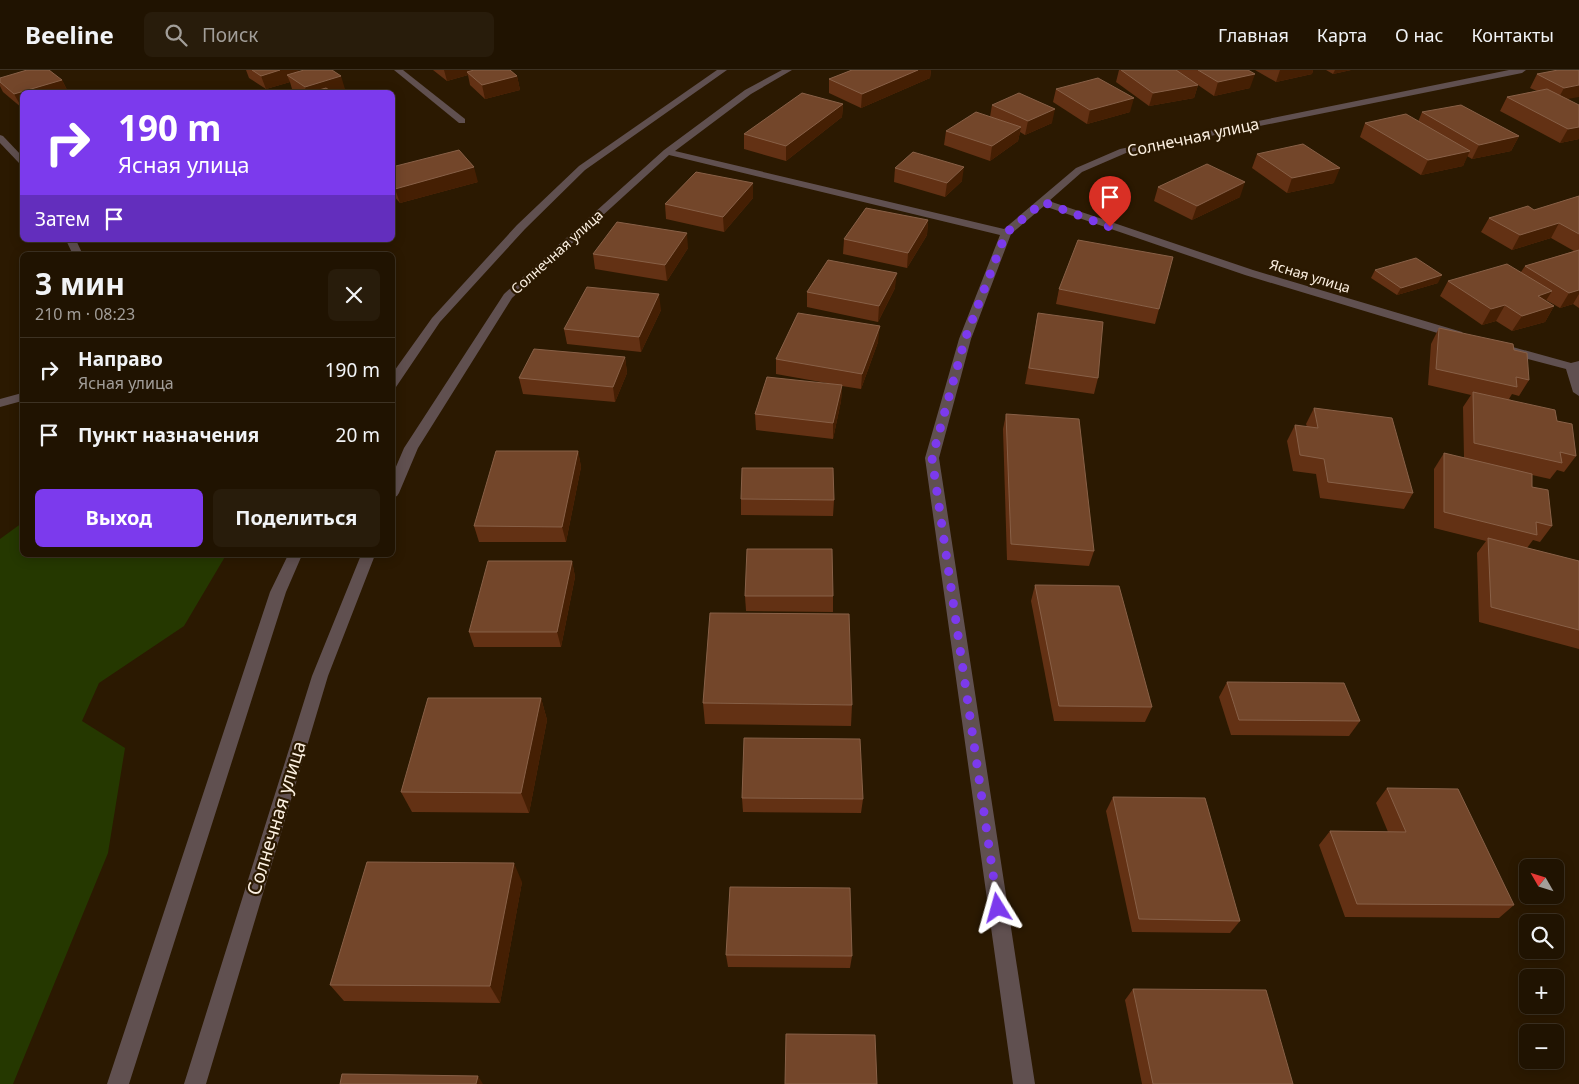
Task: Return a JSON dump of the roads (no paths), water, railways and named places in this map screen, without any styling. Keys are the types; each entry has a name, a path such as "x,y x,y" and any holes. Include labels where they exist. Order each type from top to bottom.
{"street":[{"path":"398,70 462,121"},
{"path":"395,380 436,320 521,227 582,168 723,70"},
{"name":"Солнечная улица","path":"395,486 411,448 508,296 667,152 748,92 788,70"},
{"name":"Солнечная улица","path":"1024,1084 932,458 965,339 1006,233 1079,170 1123,151 1522,70"},
{"path":"0,138 20,159"},
{"path":"667,152 1006,233"},
{"name":"Ясная улица","path":"1043,202 1211,261 1467,338"},
{"path":"1496,346 1575,366 1579,392"},
{"path":"0,403 20,398"},
{"path":"118,1084 278,592 293,557"},
{"name":"Солнечная улица","path":"196,1084 320,676 367,557"}]}
